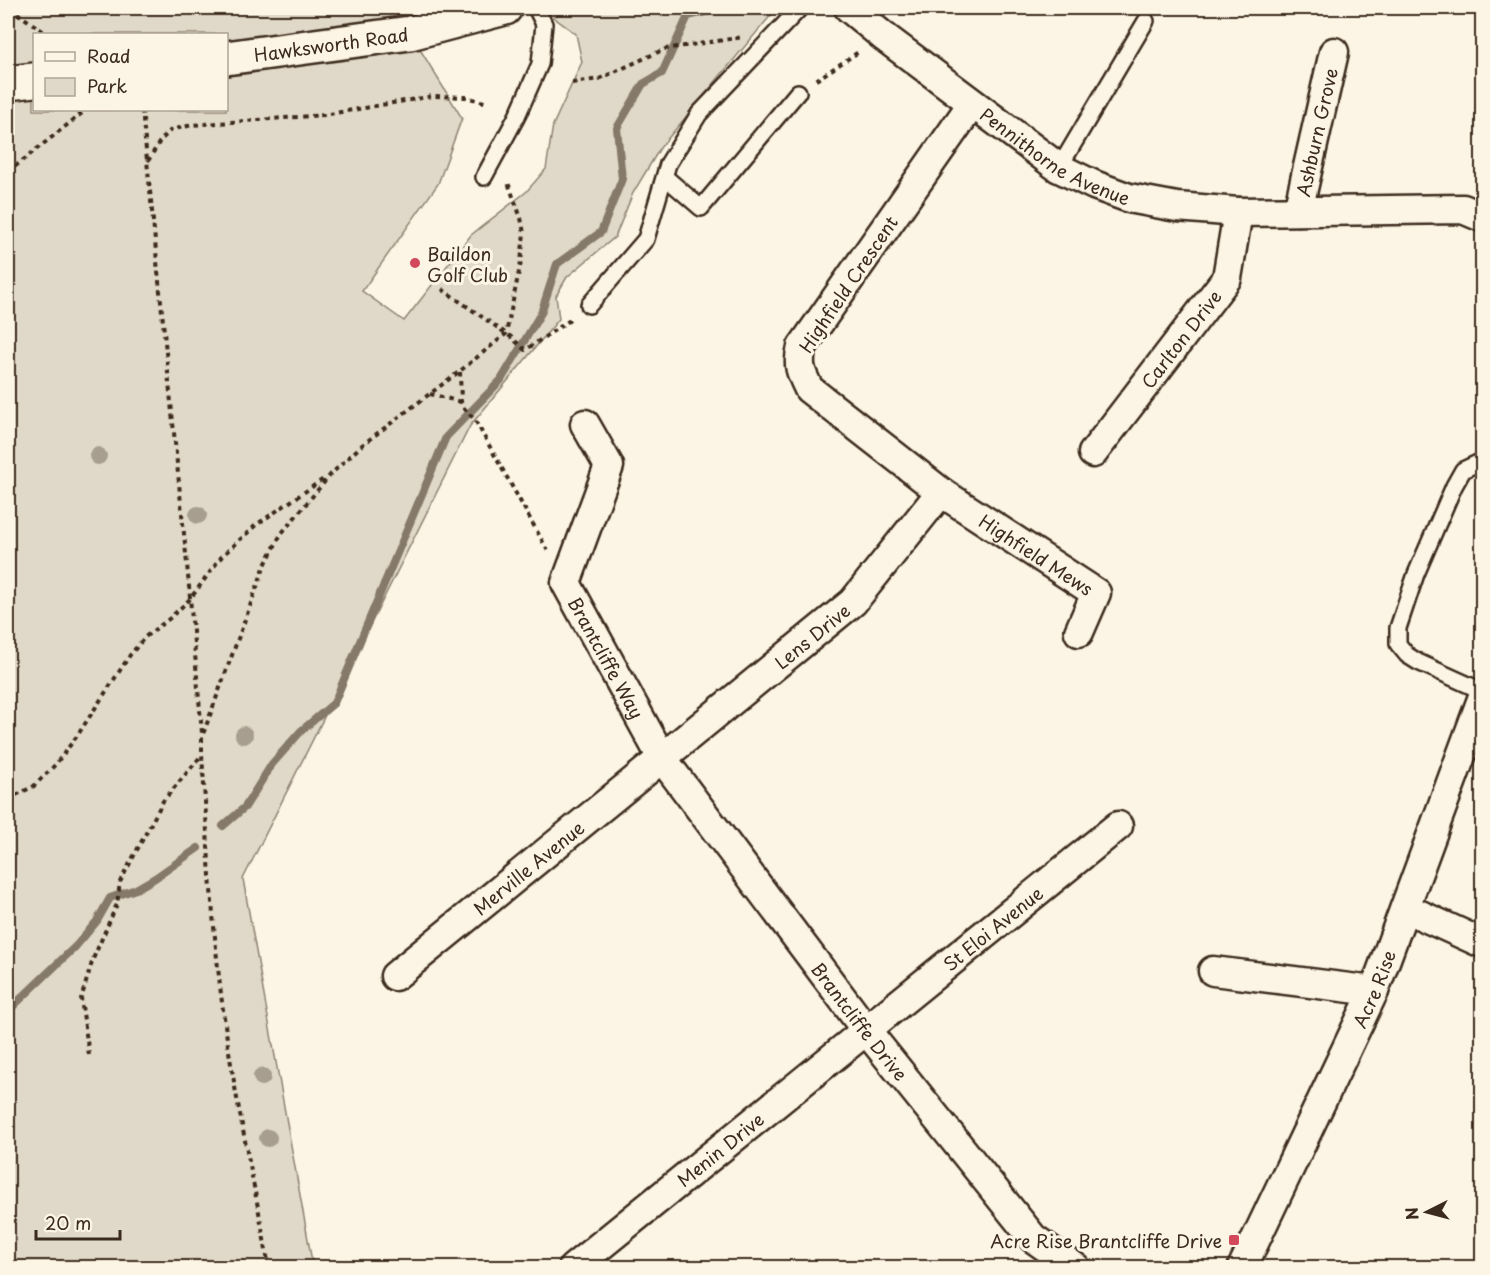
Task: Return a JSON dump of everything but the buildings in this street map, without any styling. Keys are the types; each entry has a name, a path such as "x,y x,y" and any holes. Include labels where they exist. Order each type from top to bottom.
{"street":[{"name":"Hawksworth Road","path":"228,58 410,33 505,8"},
{"name":"Pennithorne Avenue","path":"849,8 972,104 1059,168 1094,185 1130,198 1177,207 1238,212 1462,209 1482,217"},
{"name":"Ashburn Grove","path":"1299,211 1334,52"},
{"path":"8,83 33,80"},
{"name":"Highfield Crescent","path":"941,492 809,389 801,374 799,359 802,347 972,104"},
{"name":"Carlton Drive","path":"1093,453 1227,278 1238,212"},
{"name":"Brantcliffe Way","path":"585,424 609,466 566,583 663,758"},
{"name":"Highfield Mews","path":"941,492 1096,593 1079,632"},
{"name":"Lens Drive","path":"663,758 853,602 941,492"},
{"name":"Acre Rise","path":"1242,1268 1374,991 1482,699"},
{"name":"Merville Avenue","path":"395,976 663,758"},
{"name":"Brantcliffe Drive","path":"663,758 866,1030 1034,1238 1076,1268"},
{"name":"St Eloi Avenue","path":"866,1030 1118,826"},
{"path":"1405,908 1482,943"},
{"path":"1213,971 1374,991"},
{"name":"Menin Drive","path":"573,1268 866,1030"}],"lane":[{"path":"484,177 517,116 540,64 544,24 536,8"},
{"path":"589,305 646,239 668,164 699,114 800,8"},
{"path":"1059,168 1146,21"},
{"path":"665,177 701,208 798,92"},
{"path":"1482,461 1462,470 1454,486 1416,574 1398,628 1398,644 1407,655 1418,662 1482,691"}],"path":[{"path":"10,8 46,33"},
{"path":"572,83 599,79 665,49 776,32"},
{"path":"798,92 883,36"},
{"path":"147,162 160,141 171,130 192,125 324,115 433,96 466,97 488,104"},
{"path":"8,172 85,111"},
{"path":"142,111 190,598 214,925 224,1018 269,1268"},
{"path":"202,737 265,564 281,534 331,474 362,445 506,334 521,262 524,233 521,218 497,154"},
{"path":"442,288 511,337 525,350 589,305"},
{"path":"460,371 461,402 475,420 566,583"},
{"path":"429,394 461,402"},
{"path":"8,799 34,786 55,765 77,736 130,655 145,637 170,618 190,598 222,556 256,525 331,474"},
{"path":"90,1055 81,999 93,959 117,904 120,882 163,801 202,755"}],"green space":[{"path":"8,8 449,8 410,33 462,118 438,184 362,291 404,321 471,235 526,192 546,169 553,125 582,62 576,34 553,17 571,8 777,8 660,148 633,193 615,237 567,277 556,296 559,319 470,426 243,879 313,1267 8,1267"}],"waterway":[{"path":"223,826 245,807 272,764 301,731 334,703 446,437 501,380 541,313 557,264 601,232 622,179 617,128 643,84 662,73 688,16 723,8"},
{"path":"8,1011 76,946 97,921 110,898 136,889 198,848"}],"place":[{"name":"Baildon Golf Club","path":"415,263"},
{"name":"Acre Rise Brantcliffe Drive","path":"1234,1240"}]}
